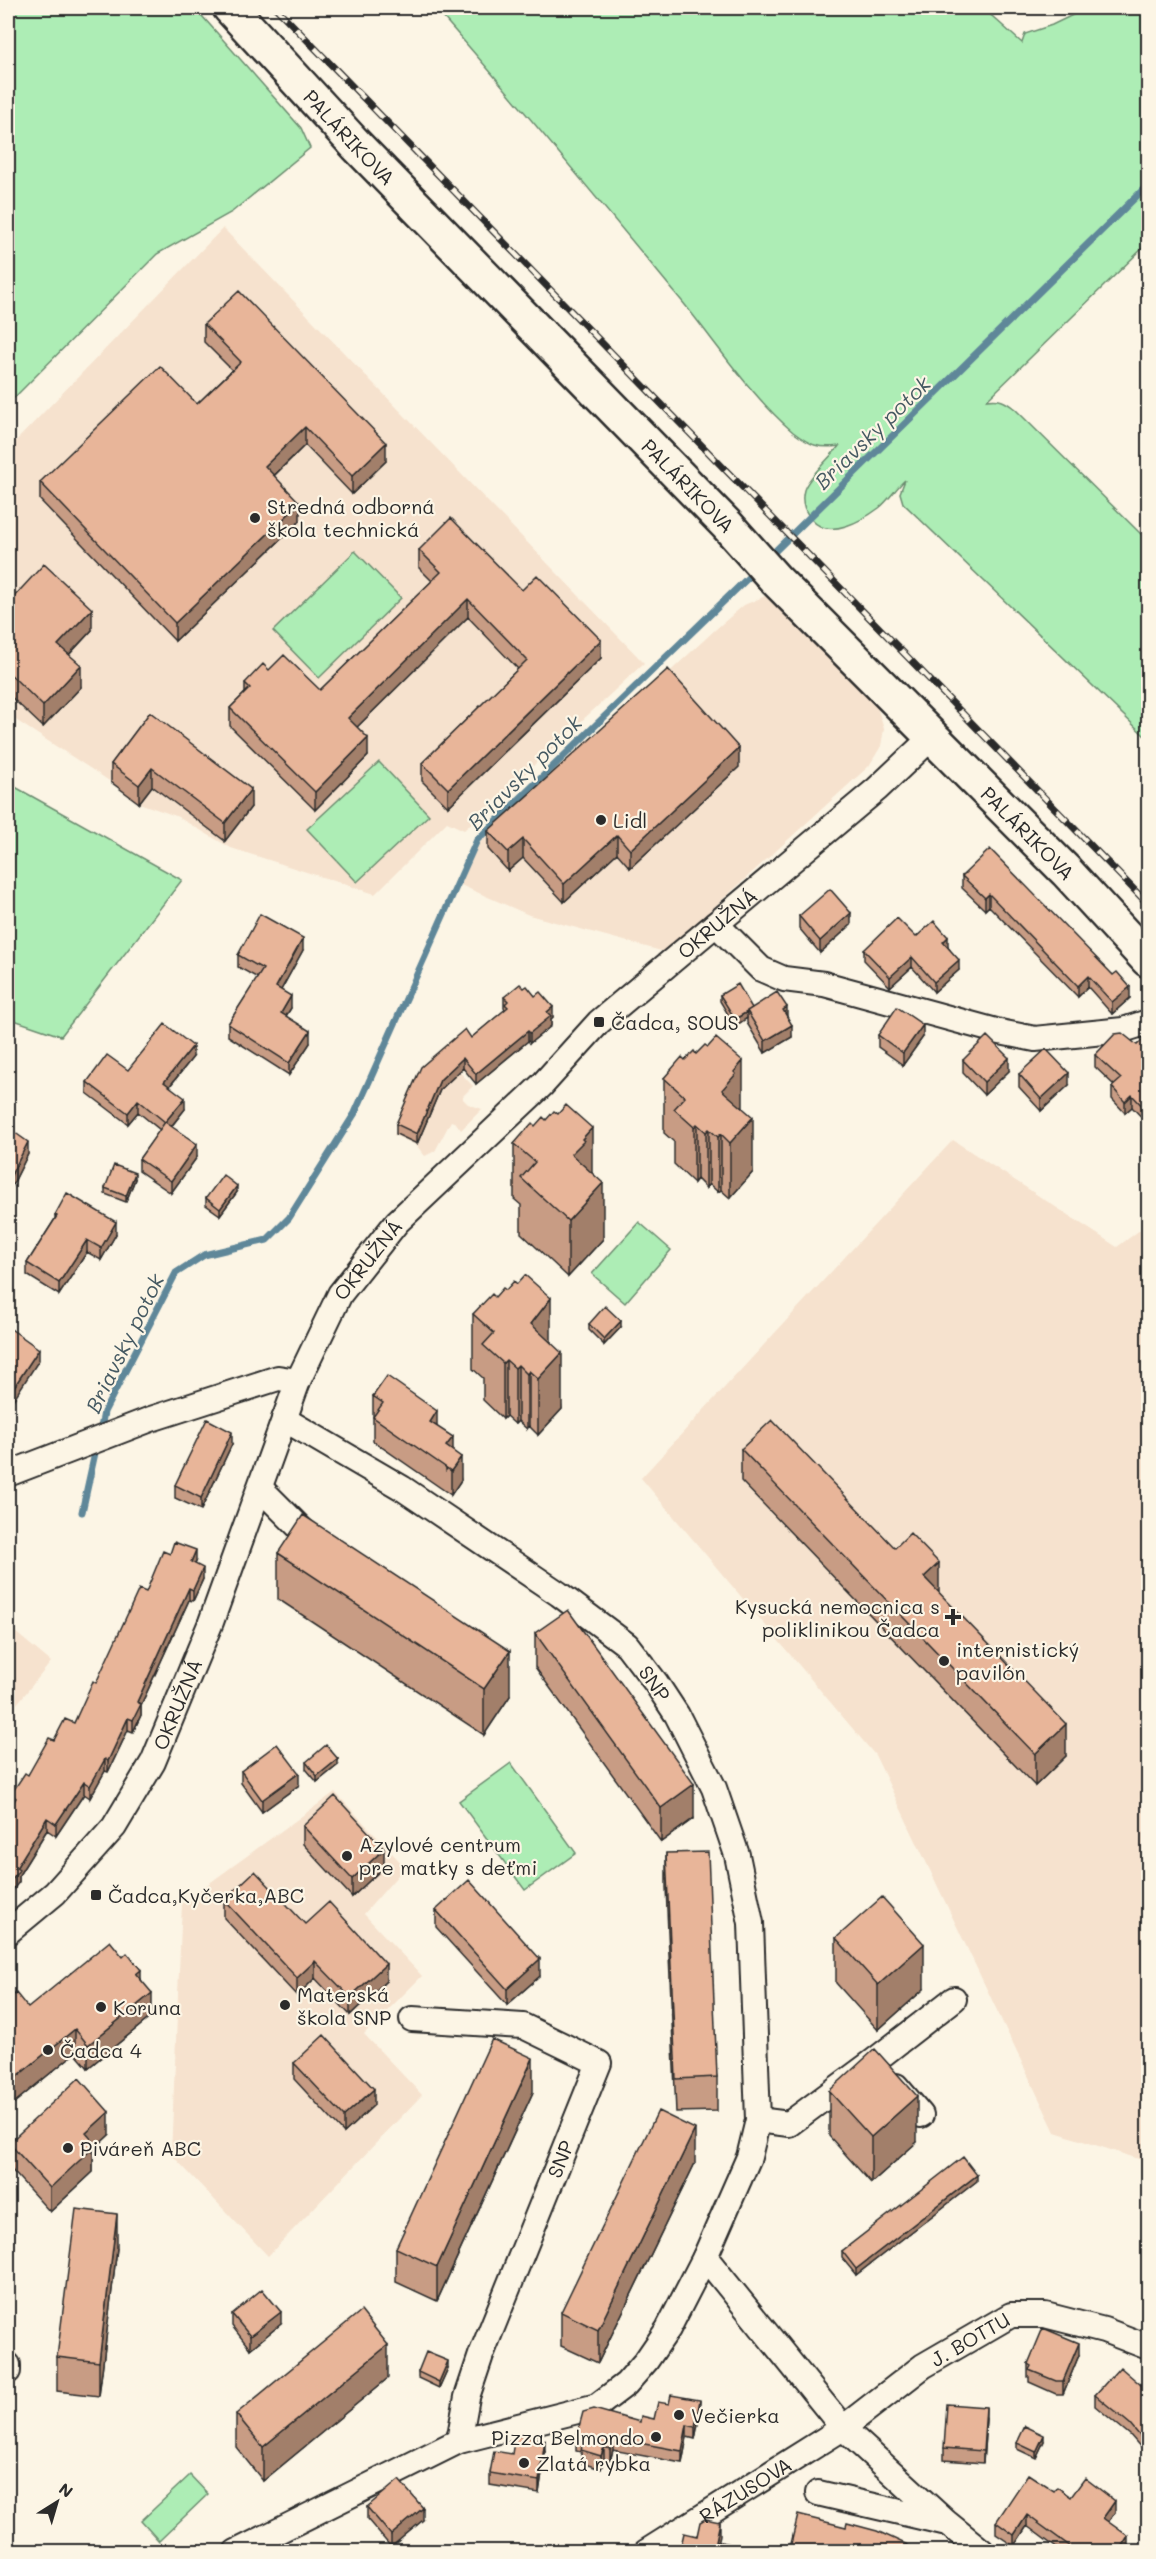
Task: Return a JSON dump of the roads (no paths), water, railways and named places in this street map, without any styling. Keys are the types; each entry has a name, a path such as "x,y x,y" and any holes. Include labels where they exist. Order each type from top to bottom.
{"main road":[{"name":"PALÁRIKOVA","path":"230,8 357,146 727,525 776,580 934,735 1149,960"}],"street":[{"name":"OKRUŽNÁ","path":"8,1932 55,1893 114,1827 153,1762 211,1622 298,1381 340,1294 397,1222 542,1085 599,1022 877,789 934,735"},
{"path":"716,924 761,969 784,978 824,984 1000,1032 1035,1039 1123,1030 1149,1022"},
{"path":"8,1474 151,1419 278,1378 298,1381"},
{"name":"SNP","path":"236,2552 459,2441 597,2406 626,2384 646,2361 668,2329 705,2257 749,2157 758,2120 751,1923 737,1855 714,1788 677,1716 656,1683 627,1645 559,1594 402,1488 284,1419"},
{"path":"260,1488 313,1541 343,1560"},
{"path":"758,2120 789,2124 954,1999"},
{"name":"SNP","path":"412,2019 523,2026 599,2063 481,2355 467,2397 459,2441"},
{"path":"874,2061 921,2115"},
{"path":"705,2257 843,2428 946,2522 983,2552"},
{"name":"J. BOTTU","path":"843,2428 923,2366 1011,2314 1045,2315 1104,2330 1149,2347"},
{"path":"8,2365 8,2371"},
{"name":"RÁZUSOVA","path":"646,2552 843,2428"},
{"path":"818,2493 946,2522"}],"waterway":[{"name":"Briavsky potok","path":"767,559 1148,185"},
{"name":"Briavsky potok","path":"100,1433 104,1412 176,1273 204,1255 267,1240 289,1218 355,1113 477,840 755,571"},
{"name":"Briavsky potok","path":"82,1512 97,1444"}],"railway":[{"path":"276,8 1148,904"}],"place":[{"name":"Stredná odborná škola technická","path":"255,518"},
{"name":"Lidl","path":"601,820"},
{"name":"Čadca, SOUS","path":"599,1022"},
{"name":"Kysucká nemocnica s poliklinikou Čadca","path":"953,1617"},
{"name":"internistický pavilón","path":"944,1661"},
{"name":"Azylové centrum pre matky s deťmi","path":"347,1856"},
{"name":"Čadca,Kyčerka,ABC","path":"96,1895"},
{"name":"Materská škola SNP","path":"285,2005"},
{"name":"Koruna","path":"101,2007"},
{"name":"Čadca 4","path":"48,2050"},
{"name":"Piváreň ABC","path":"68,2148"},
{"name":"Večierka","path":"679,2415"},
{"name":"Pizza Belmondo","path":"656,2437"},
{"name":"Zlatá rybka","path":"524,2463"}]}
